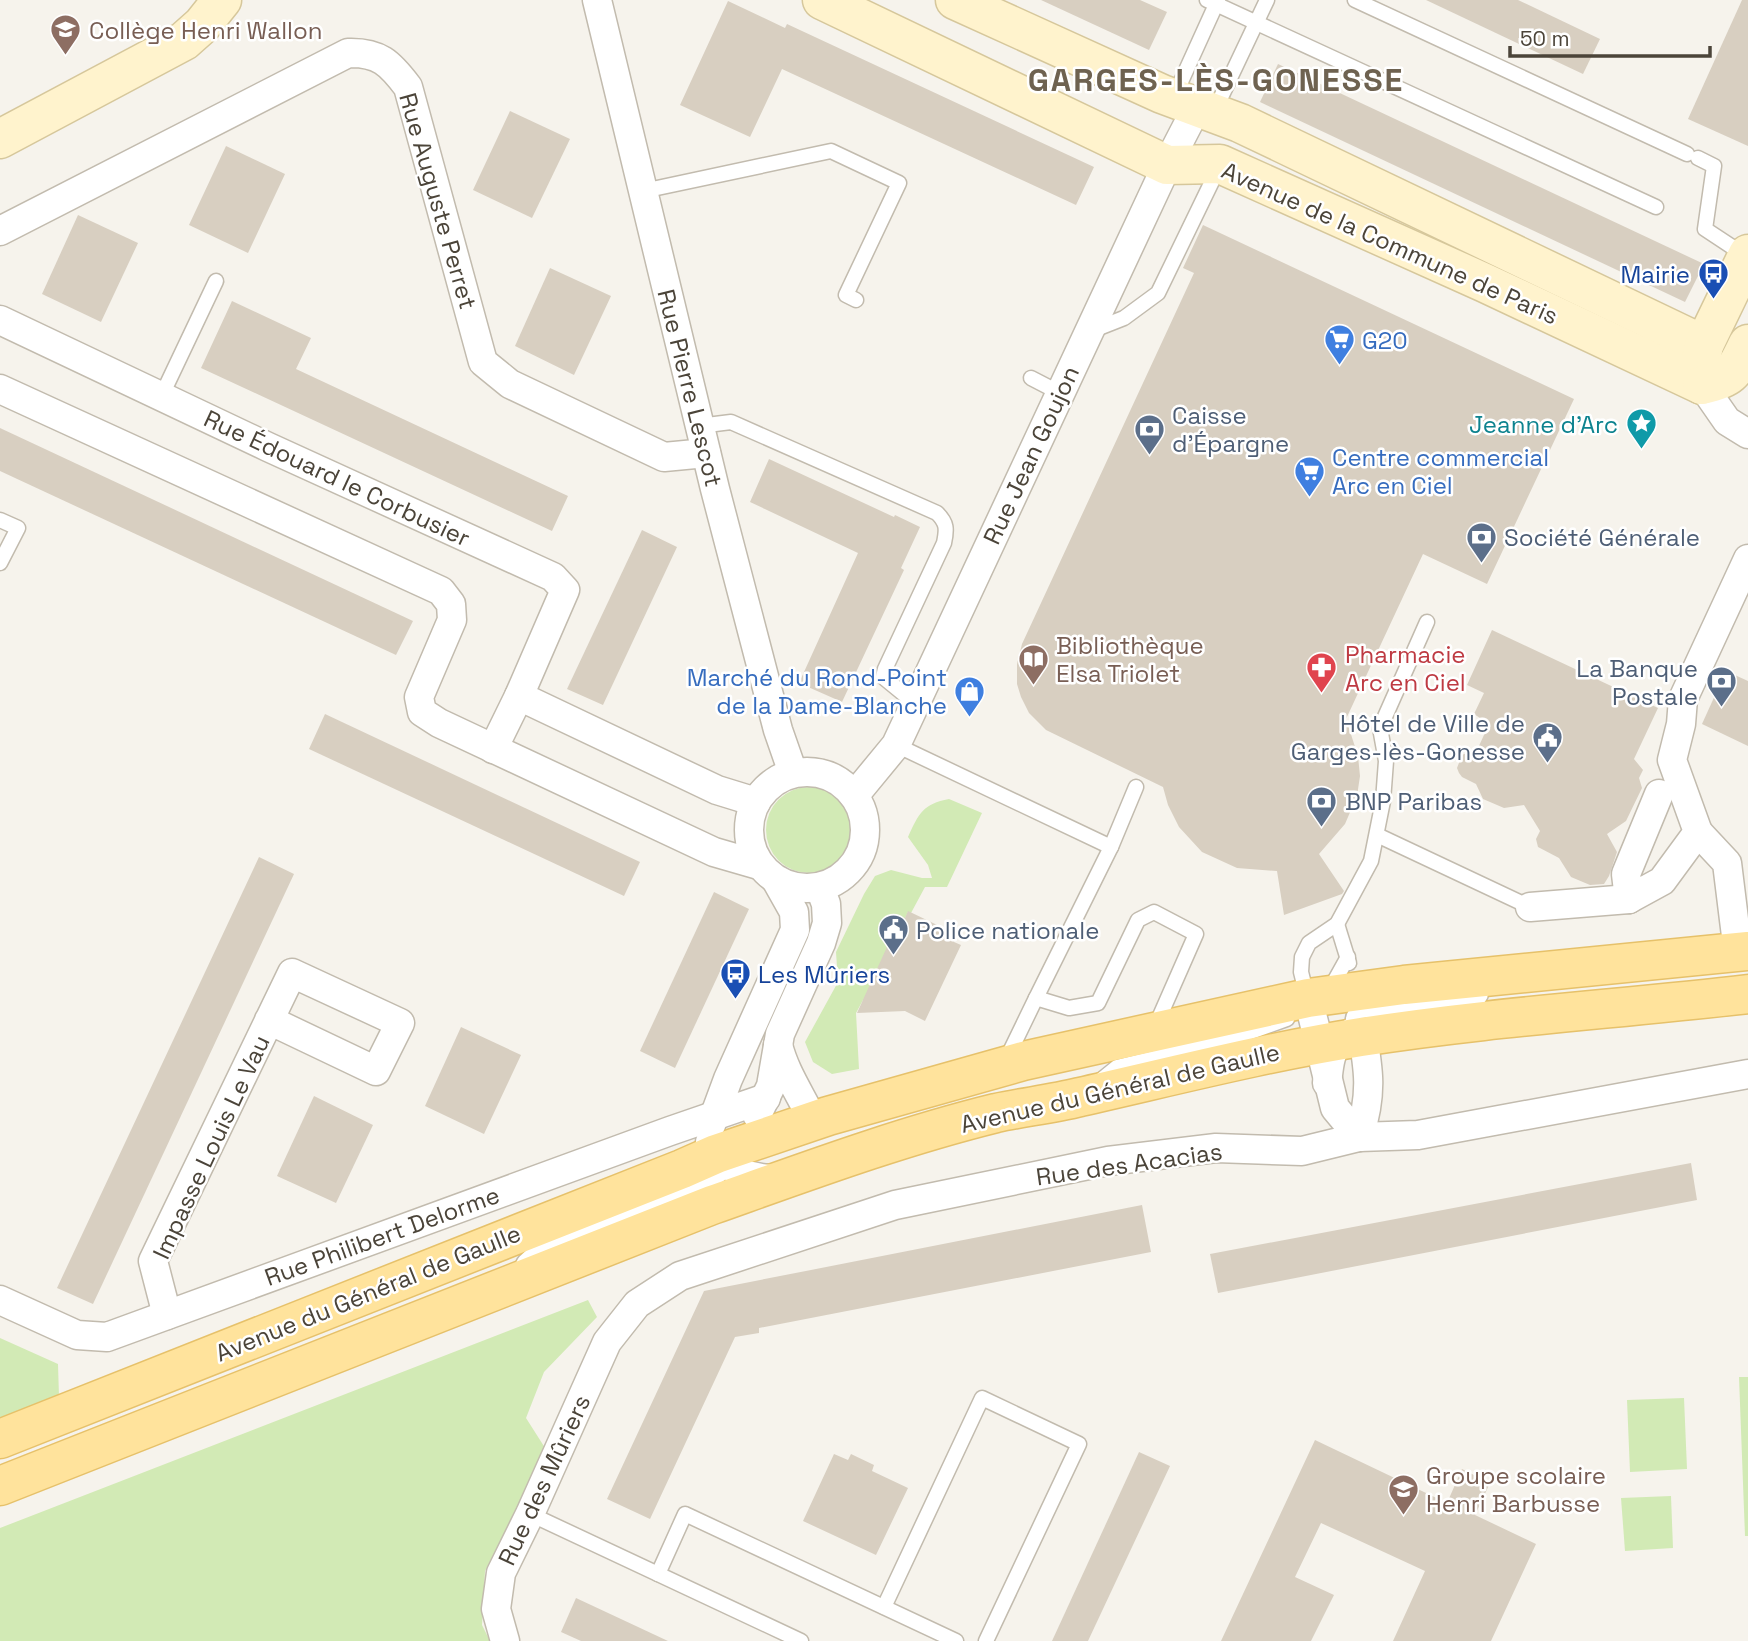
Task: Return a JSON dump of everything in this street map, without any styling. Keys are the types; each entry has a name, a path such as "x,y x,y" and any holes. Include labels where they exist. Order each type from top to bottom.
{"main road":[{"name":"Avenue du Général de Gaulle","path":"0,1486 515,1282 790,1177 919,1135 997,1113 1078,1098 1207,1066 1336,1011 1592,967 1743,951"},
{"name":"Avenue du Général de Gaulle","path":"0,1439 682,1170 720,1142 813,1121 1003,1066 1154,1030 1336,1011 1748,994"}],"street":[{"path":"0,139 184,41 202,25 222,0"},
{"name":"Rue Pierre Lescot","path":"597,0 699,426 778,730 793,773"},
{"name":"Avenue de la Commune de Paris","path":"822,0 1167,165 1220,164 1485,283 1702,385"},
{"name":"Avenue de la Commune de Paris","path":"955,0 1195,106 1240,123 1704,345 1745,358"},
{"name":"Rue Auguste Perret","path":"0,231 348,52 368,52 392,66 408,87 483,362 510,384 664,457 706,453"},
{"name":"Rue Jean Goujon","path":"854,796 896,745 1195,106"},
{"path":"1747,255 1704,345 1699,369 1702,385 1727,421 1748,434"},
{"name":"Rue Édouard le Corbusier","path":"0,320 552,577 565,590 493,749"},
{"path":"1702,385 1726,379 1745,358"},
{"path":"0,389 440,591 452,604 452,620 419,697 422,712 493,749 714,852 767,873 797,888 820,888 841,878 857,861 865,840 864,817 854,796 838,780 816,772 793,773 772,783 756,802 749,821 749,844 767,873 794,912 795,930 728,1079 720,1142 753,1177 766,1180 790,1177"},
{"path":"1743,951 1727,863 1698,832 1672,760 1681,724 1683,699 1748,559"},
{"path":"519,696 717,790 756,802"},
{"path":"1629,899 1626,874 1659,794"},
{"path":"1530,906 1629,899 1662,881 1698,832"},
{"path":"766,1098 771,1086 778,1045 827,923 826,904 820,888"},
{"path":"1336,1011 1327,1083 1335,1108 1359,1137"},
{"path":"1336,1011 1370,1077 1368,1100 1359,1137"},
{"name":"Impasse Louis Le Vau","path":"167,1315 153,1261 269,1020"},
{"path":"778,1045 783,1065 813,1121"},
{"name":"Rue des Acacias","path":"598,1362 607,1342 637,1304 680,1276 895,1205 1108,1161 1216,1148 1302,1151 1359,1137 1418,1135 1748,1074"},
{"name":"Avenue du Général de Gaulle","path":"515,1282 537,1259 557,1246 650,1209 698,1182 720,1142 746,1135 766,1098"},
{"name":"Rue Philibert Delorme","path":"0,1300 77,1335 107,1337 167,1315 720,1142 766,1098"},
{"name":"Rue des Mûriers","path":"505,1641 496,1609 501,1573 598,1362"}],"lane":[{"path":"1195,106 1256,23 1266,0"},
{"path":"1354,0 1714,166 1705,229 1747,255"},
{"path":"1195,106 1214,1 1256,23 1656,207"},
{"path":"643,191 831,151 898,183 846,295 856,300"},
{"path":"1089,332 1124,318 1158,293 1220,164"},
{"path":"161,397 216,281"},
{"path":"1031,378 1060,393"},
{"path":"699,426 732,422 937,513 945,522 947,530 944,543 884,669 883,677 916,704"},
{"path":"0,520 18,528 0,563"},
{"path":"1336,1011 1301,972 1301,957 1309,943 1337,924 1371,861 1383,802 1385,761 1380,728 1426,622"},
{"path":"896,745 1111,847"},
{"path":"1003,1066 1111,847 1136,787"},
{"path":"1377,835 1530,906"},
{"path":"1036,998 1069,1008 1098,1003 1138,920 1154,912 1196,934 1154,1030"},
{"path":"1336,1011 1337,924"},
{"path":"884,1607 982,1398 1079,1444 986,1641"},
{"path":"530,1514 801,1641"},
{"path":"657,1574 685,1514 956,1641"}],"green space":[{"path":"809,787 825,791 839,800 848,814 852,830 848,846 839,860 825,869 809,873 793,869 779,860 770,846 766,830 770,814 779,800 793,791"},
{"path":"949,799 982,813 947,887 925,887 911,913 908,912 866,1000 863,1000 856,1013 859,1069 832,1074 813,1062 805,1042 838,982 836,952 875,876 891,870 932,878 928,865 908,837 923,811 933,804"},
{"path":"588,1300 597,1317 544,1372 526,1418 547,1451 485,1571 482,1625 490,1641 0,1641 0,1528"},
{"path":"0,1338 58,1364 59,1397 0,1420"},
{"path":"1739,1377 1748,1377 1748,1536 1745,1536"},
{"path":"1684,1398 1687,1469 1630,1472 1627,1400"},
{"path":"1671,1496 1673,1548 1625,1551 1621,1498"}],"building":[{"path":"1041,0 1140,0 1167,12 1149,50"},
{"path":"1426,0 1518,0 1600,39 1583,74"},
{"path":"1742,0 1748,0 1748,146 1688,119"},
{"path":"728,1 785,28 787,24 1094,167 1076,205 782,69 750,137 680,105"},
{"path":"1278,64 1704,264 1685,302 1260,102"},
{"path":"510,111 570,139 532,218 473,190"},
{"path":"226,146 285,174 248,253 189,225"},
{"path":"78,215 138,243 101,322 42,294"},
{"name":"Centre commercial Arc en Ciel","path":"1203,225 1574,399 1487,584 1423,554 1346,719 1358,756 1360,776 1357,796 1345,824 1319,854 1344,891 1284,915 1277,871 1237,868 1202,852 1179,827 1163,787 1046,730 1029,713 1017,684 1017,664 1022,644 1194,273 1183,268"},
{"path":"550,268 611,296 574,375 515,346"},
{"path":"232,301 311,338 296,369 568,496 552,531 201,368"},
{"path":"0,428 413,621 396,655 0,471"},
{"path":"769,459 920,527 901,568 904,570 842,702 799,683 858,553 750,502"},
{"path":"642,530 677,547 603,705 567,689"},
{"name":"Hôtel de Ville de Garges-lès-Gonesse","path":"1492,630 1658,708 1634,759 1643,770 1639,778 1642,788 1626,821 1607,834 1617,852 1604,884 1590,885 1571,877 1559,858 1538,847 1536,839 1540,831 1524,805 1504,808 1483,799 1476,784 1459,773 1457,768 1462,755 1478,748 1489,724 1474,714 1484,693 1467,685"},
{"path":"1726,671 1748,681 1748,746 1702,724"},
{"path":"325,714 640,862 624,896 309,749"},
{"path":"259,857 294,874 93,1304 57,1288"},
{"path":"714,892 749,909 675,1068 640,1051"},
{"path":"908,911 958,935 954,942 961,945 925,1021 905,1011 857,1013 901,916 905,918"},
{"path":"461,1027 521,1055 484,1134 425,1106"},
{"path":"314,1096 373,1125 336,1203 277,1176"},
{"path":"1691,1163 1697,1200 1218,1293 1210,1254"},
{"path":"1142,1205 1151,1252 759,1328 759,1333 735,1337 650,1519 607,1499 704,1291"},
{"path":"1315,1440 1447,1503 1462,1469 1490,1483 1475,1515 1536,1544 1491,1641 1393,1641 1425,1571 1321,1523 1295,1577 1334,1595 1311,1641 1221,1641"},
{"path":"1139,1452 1170,1466 1088,1641 1052,1641"},
{"path":"834,1454 848,1460 851,1454 874,1465 872,1471 908,1488 876,1555 803,1521"},
{"path":"576,1598 668,1641 581,1641 561,1632"}],"place":[{"name":"Collège Henri Wallon","path":"66,57"},
{"name":"Mairie","path":"1713,301"},
{"name":"G20","path":"1339,367"},
{"name":"Jeanne d'Arc","path":"1641,451"},
{"name":"Caisse d'Épargne","path":"1149,456"},
{"name":"Centre commercial Arc en Ciel","path":"1309,498"},
{"name":"Société Générale","path":"1481,564"},
{"name":"Bibliothèque Elsa Triolet","path":"1033,686"},
{"name":"Pharmacie Arc en Ciel","path":"1322,695"},
{"name":"La Banque Postale","path":"1721,709"},
{"name":"Marché du Rond-Point de la Dame-Blanche","path":"970,718"},
{"name":"Hôtel de Ville de Garges-lès-Gonesse","path":"1548,764"},
{"name":"BNP Paribas","path":"1322,828"},
{"name":"Police nationale","path":"893,957"},
{"name":"Les Mûriers","path":"735,1001"},
{"name":"Groupe scolaire Henri Barbusse","path":"1403,1516"}],"district":[{"name":"GARGES-LÈS-GONESSE","path":"1216,80"}]}
